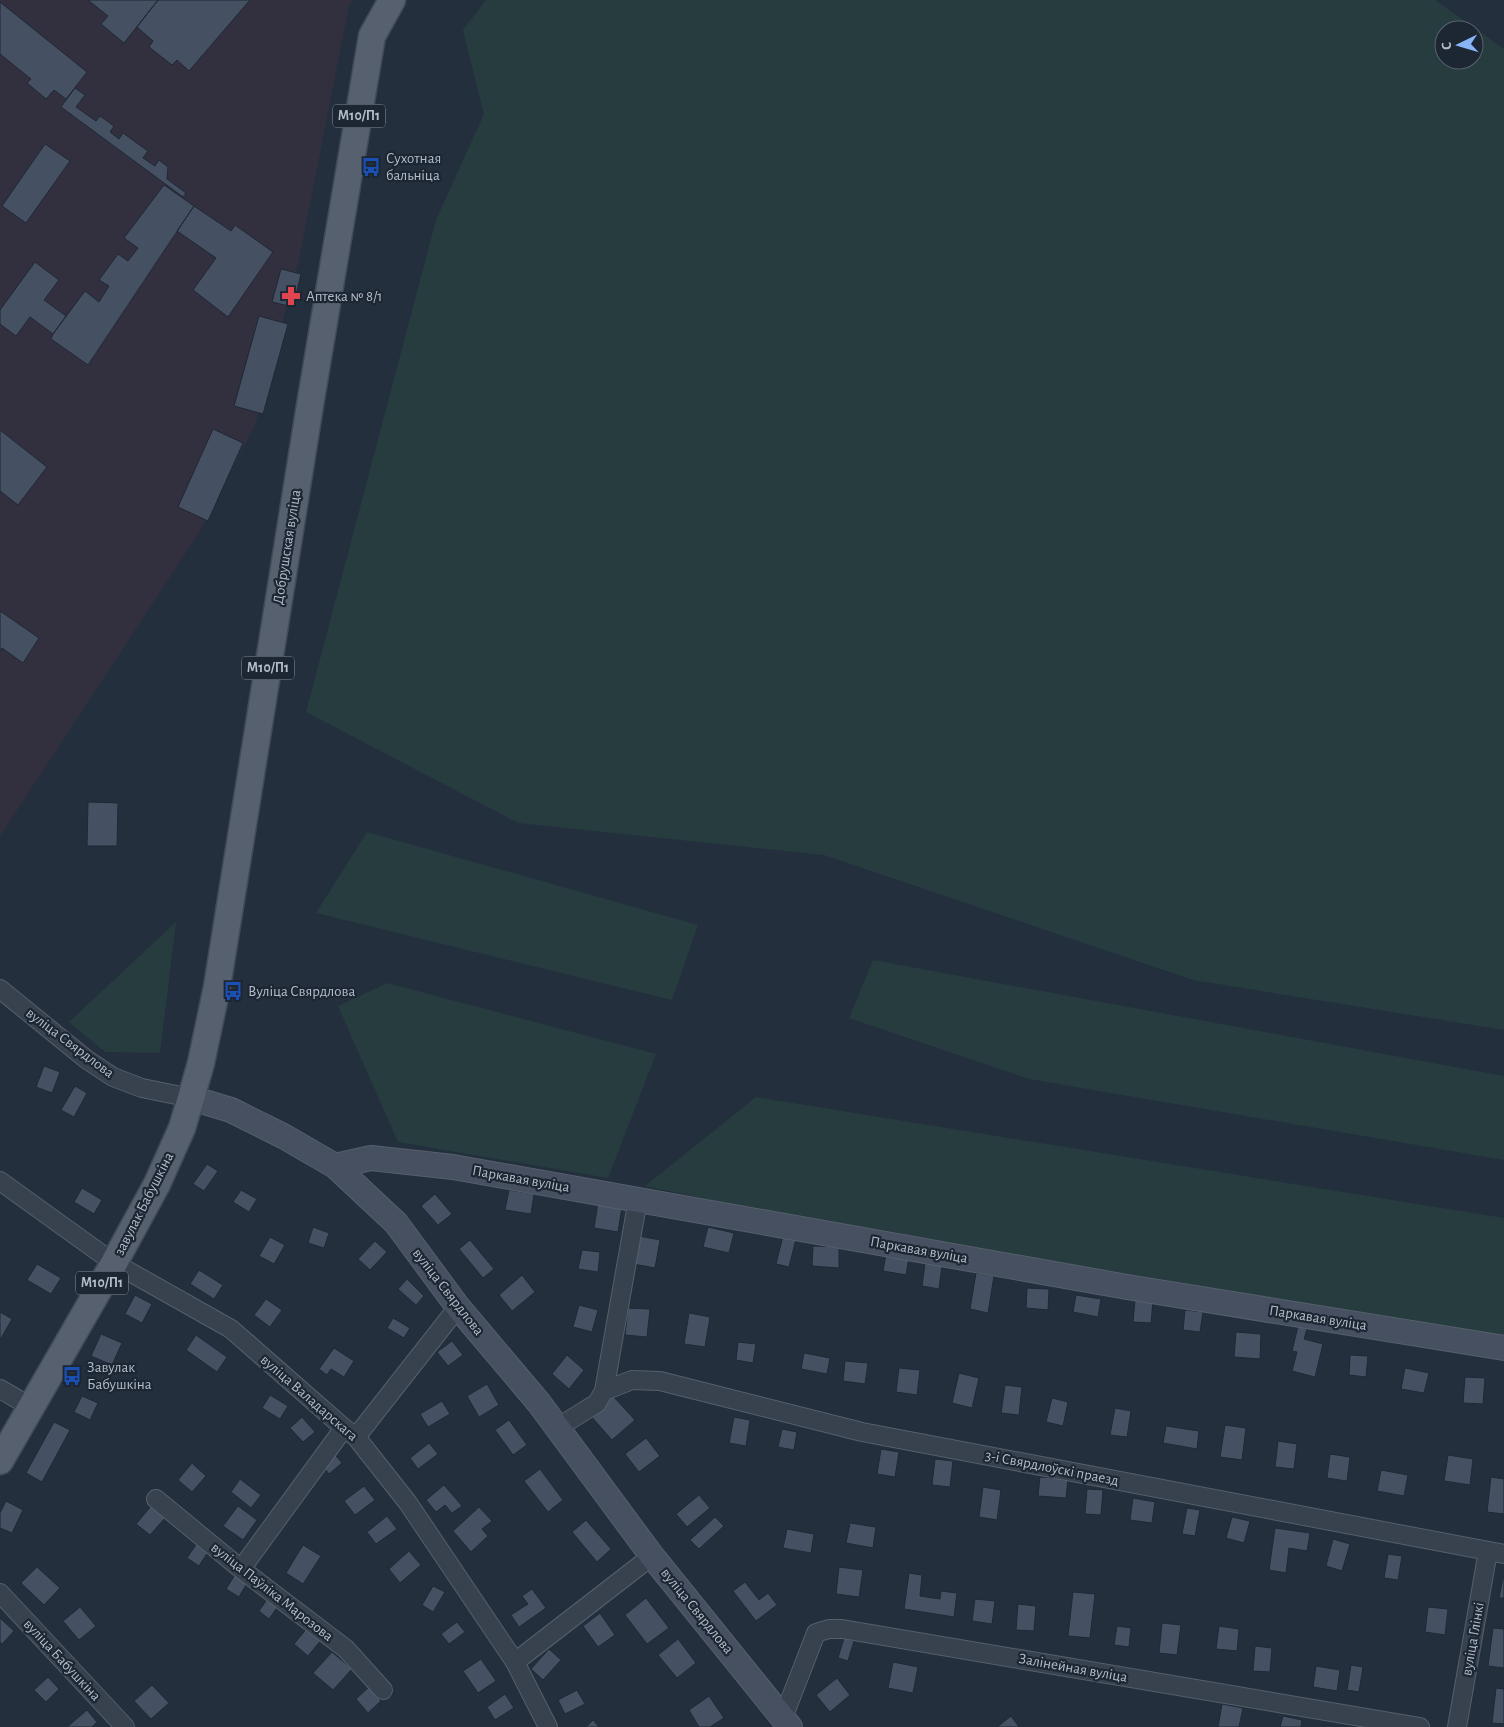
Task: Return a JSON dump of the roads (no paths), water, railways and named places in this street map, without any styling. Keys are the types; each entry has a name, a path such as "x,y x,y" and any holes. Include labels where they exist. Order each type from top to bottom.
{"main road":[{"name":"Добрушская вуліца","path":"191,1098 201,1063 216,987 372,36 392,0"},
{"name":"завулак Бабушкіна","path":"0,1462 157,1184 182,1128 191,1098"}],"street":[{"name":"вуліца Свярдлова","path":"0,989 86,1059 113,1077 142,1088 191,1098 231,1110 285,1136 335,1166 396,1223 458,1307 557,1428 652,1556 787,1723"},
{"name":"Паркавая вуліца","path":"335,1166 371,1158 453,1167 1128,1287 1504,1348"},
{"name":"вуліца Валадарскага","path":"0,1181 114,1263 231,1329 350,1432 408,1503 515,1662 548,1727"},
{"path":"557,1428 597,1403 604,1391 638,1199"},
{"path":"241,1569 350,1432 458,1307"},
{"name":"3-і Свярдлоўскі праезд","path":"604,1391 632,1380 660,1381 862,1432 1496,1552"},
{"path":"0,1389 31,1407"},
{"name":"вуліца Паўліка Марозова","path":"156,1499 241,1569 346,1649 383,1690"},
{"name":"вуліца Глінкі","path":"1457,1727 1496,1552"},
{"path":"515,1662 652,1556"},
{"name":"вуліца Бабушкіна","path":"0,1593 125,1727"},
{"name":"Залінейная вуліца","path":"787,1723 816,1633 829,1629 872,1634 1420,1727"}],"place":[{"name":"Сухотная бальніца","path":"371,167"},
{"name":"Аптека № 8/1","path":"291,296"},
{"name":"Вуліца Свярдлова","path":"233,991"},
{"name":"Завулак Бабушкіна","path":"72,1376"}]}
